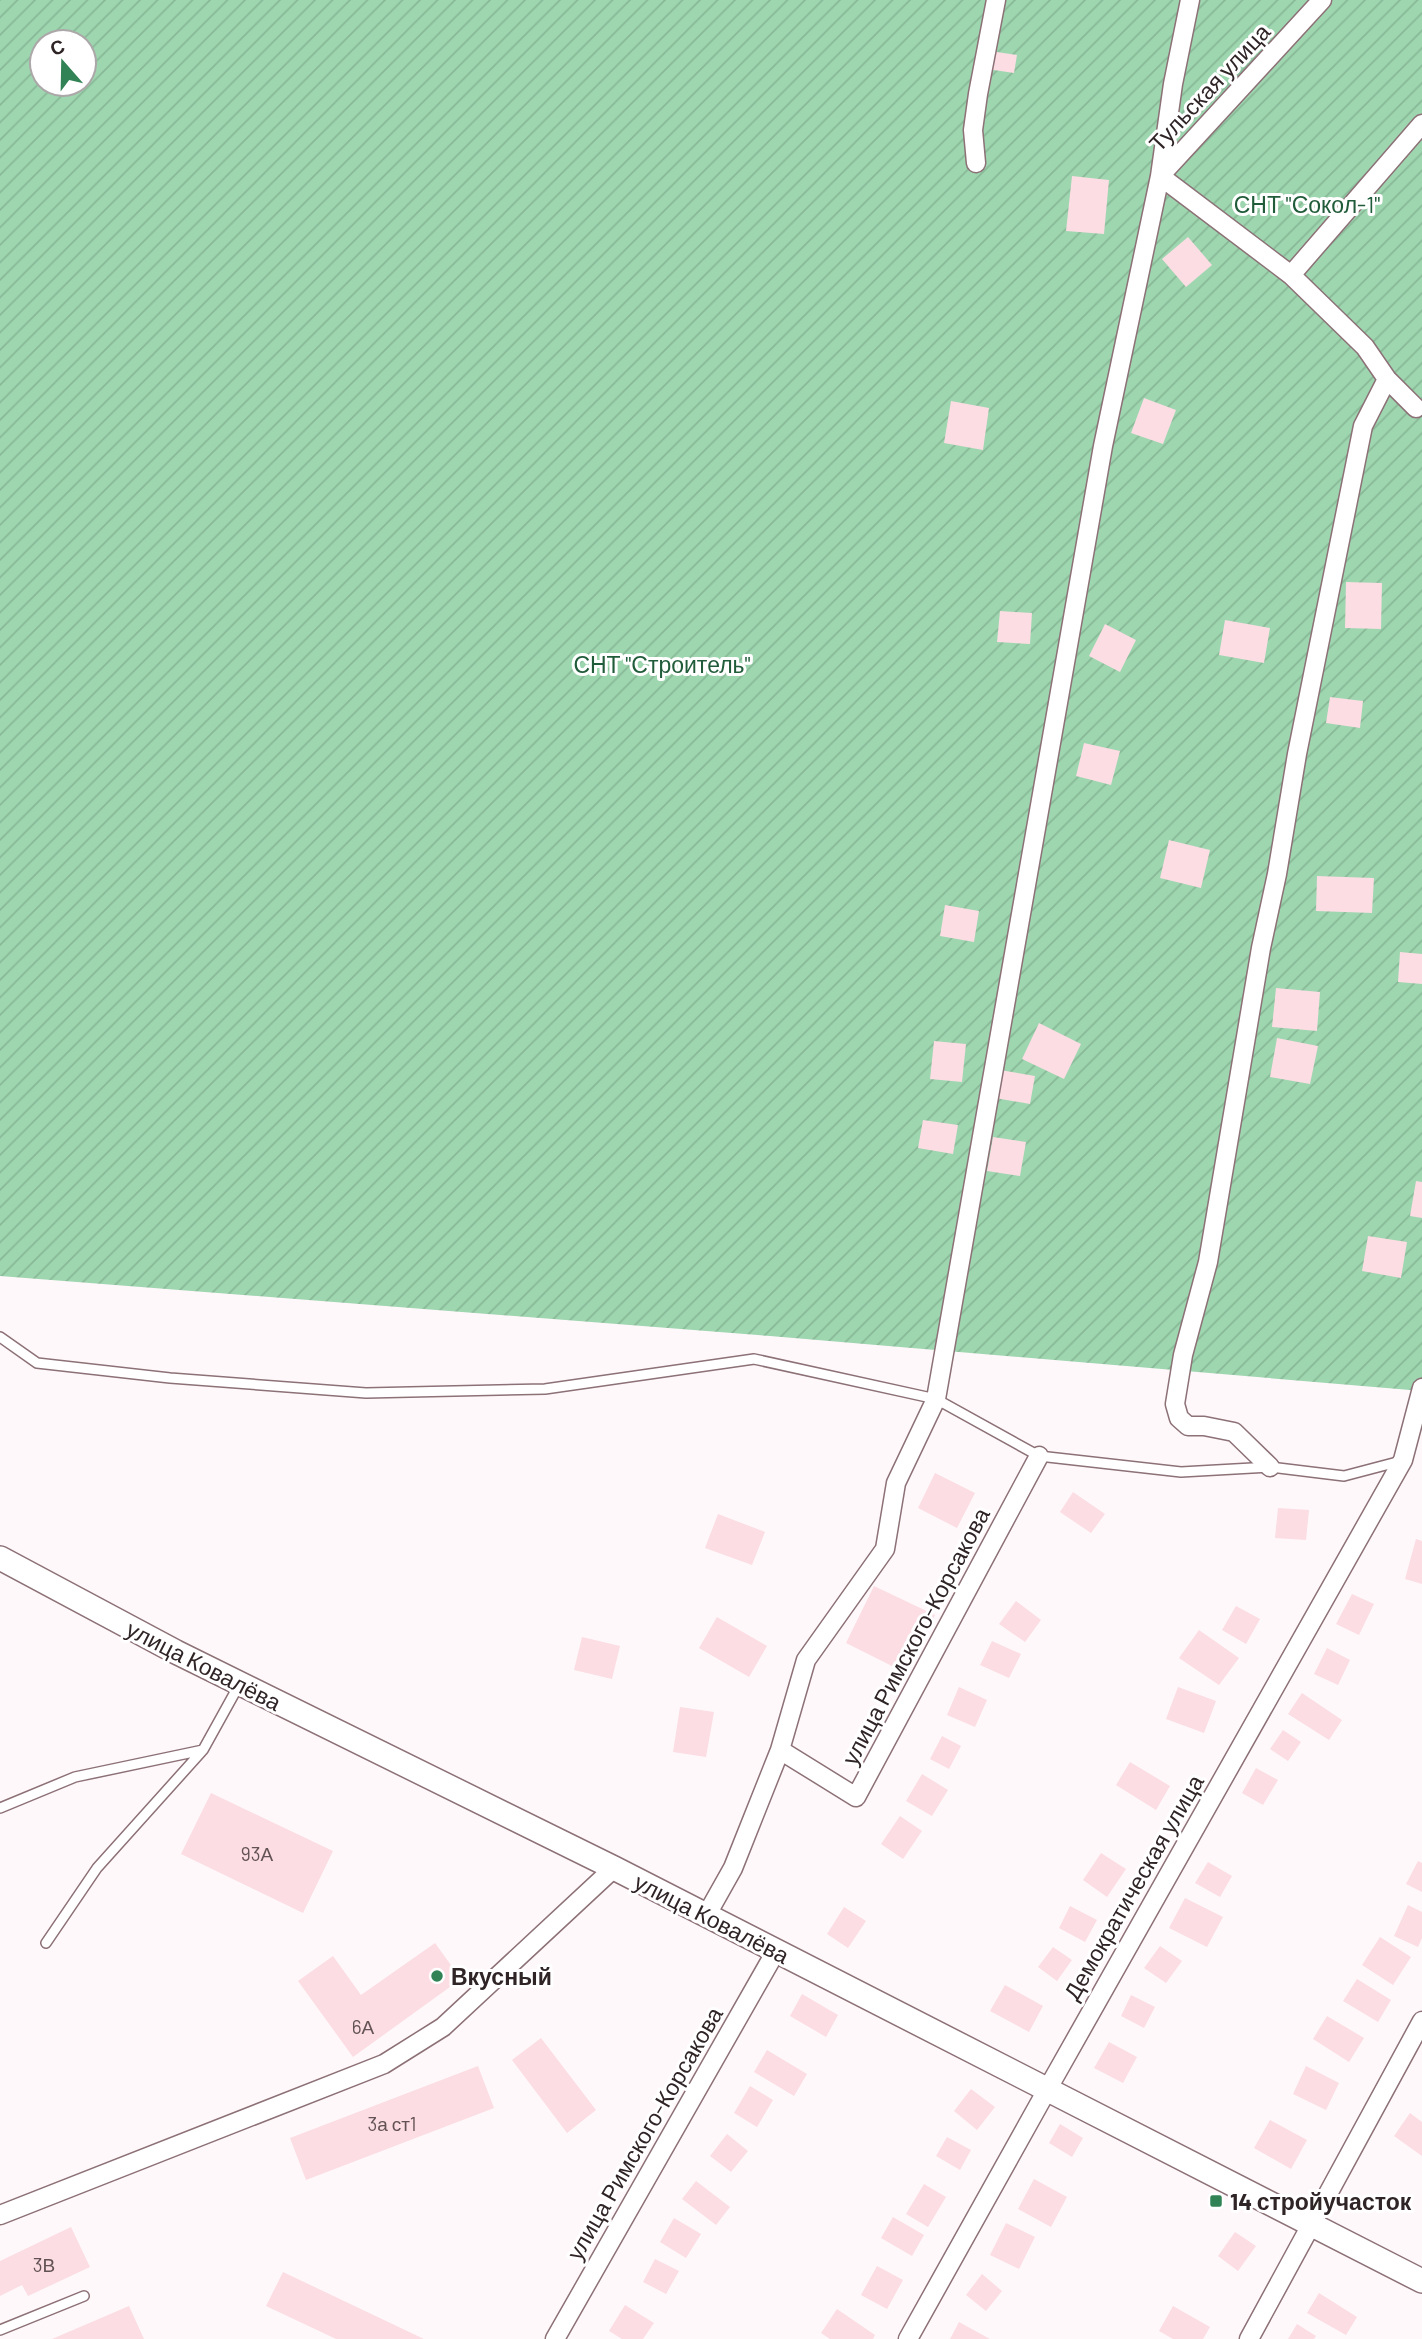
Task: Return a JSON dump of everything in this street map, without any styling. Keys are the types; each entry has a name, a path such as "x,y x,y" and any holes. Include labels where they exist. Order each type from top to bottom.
{"street":[{"path":"976,163 973,130 996,0"},
{"path":"706,1916 733,1868 780,1750 806,1660 885,1549 896,1483 936,1399 1002,1010 1103,446 1160,176 1172,84 1189,0"},
{"name":"Тульская улица","path":"1160,176 1322,0"},
{"path":"1291,275 1422,124"},
{"path":"1160,176 1291,275 1365,348 1387,379 1420,408"},
{"path":"1270,1467 1234,1432 1188,1426 1179,1418 1175,1404 1183,1355 1208,1262 1261,948 1363,426 1387,379"},
{"name":"Демократическая улица","path":"908,2339 1403,1460 1422,1388"},
{"name":"улица Римского-Корсакова","path":"780,1750 856,1797 1039,1456"},
{"name":"улица Ковалёва","path":"0,1558 176,1652 614,1868 1422,2281"},
{"path":"0,2215 384,2064 443,2027 614,1868"},
{"name":"улица Римского-Корсакова","path":"555,2339 776,1951"},
{"path":"1249,2339 1422,2021"}],"lane":[{"path":"0,1337 37,1363 170,1378 366,1393 545,1389 754,1359 936,1399 1039,1456 1181,1472 1270,1467 1344,1476 1403,1460"},
{"path":"46,1943 97,1868 203,1750 240,1684"},
{"path":"0,1808 75,1777 203,1750"},
{"path":"0,2330 84,2296"}],"green space":[{"name":"СНТ \"Строитель\"","path":"0,0 1422,0 1422,1391 770,1336 0,1276"}],"building":[{"path":"990,51 1017,55 1014,73 987,69"},
{"path":"1072,176 1109,180 1104,234 1066,231"},
{"path":"1188,237 1212,265 1186,287 1162,259"},
{"path":"1144,398 1176,410 1163,444 1131,433"},
{"path":"951,401 989,408 983,450 944,443"},
{"path":"1346,582 1382,583 1381,629 1345,628"},
{"path":"1000,611 1032,613 1030,644 997,642"},
{"path":"1225,620 1270,628 1264,663 1219,655"},
{"path":"1105,624 1136,640 1120,672 1089,656"},
{"path":"1330,697 1363,701 1360,728 1326,723"},
{"path":"1084,743 1120,751 1111,785 1076,776"},
{"path":"1169,840 1210,850 1201,888 1160,878"},
{"path":"1317,876 1374,878 1372,913 1316,911"},
{"path":"945,905 979,911 974,942 940,936"},
{"path":"1400,952 1422,954 1422,984 1398,982"},
{"path":"1276,988 1320,992 1317,1031 1272,1027"},
{"path":"1039,1023 1081,1044 1064,1079 1022,1059"},
{"path":"1277,1038 1318,1046 1310,1084 1270,1077"},
{"path":"934,1041 966,1044 962,1082 930,1079"},
{"path":"1000,1070 1035,1076 1030,1104 995,1098"},
{"path":"923,1120 958,1125 953,1154 918,1148"},
{"path":"993,1137 1026,1142 1020,1176 987,1171"},
{"path":"1416,1181 1422,1182 1422,1218 1410,1216"},
{"path":"1368,1236 1407,1242 1401,1278 1362,1271"},
{"path":"935,1473 975,1493 957,1528 918,1508"},
{"path":"1073,1492 1105,1514 1091,1533 1060,1512"},
{"path":"1278,1508 1309,1510 1306,1540 1275,1538"},
{"path":"718,1514 765,1532 752,1565 705,1548"},
{"path":"1416,1539 1422,1541 1422,1584 1405,1579"},
{"path":"874,1586 935,1615 914,1657 902,1651 894,1667 846,1643"},
{"path":"1352,1594 1374,1604 1359,1635 1336,1624"},
{"path":"1016,1601 1041,1620 1025,1642 999,1624"},
{"path":"1236,1606 1260,1619 1246,1644 1222,1630"},
{"path":"717,1617 767,1646 749,1677 699,1648"},
{"path":"1199,1630 1239,1658 1219,1685 1179,1658"},
{"path":"582,1637 620,1646 612,1679 574,1670"},
{"path":"992,1641 1021,1654 1009,1678 980,1665"},
{"path":"1327,1648 1350,1660 1338,1685 1314,1674"},
{"path":"959,1687 987,1700 975,1727 947,1715"},
{"path":"1178,1687 1216,1701 1204,1733 1166,1719"},
{"path":"1302,1693 1342,1720 1329,1740 1288,1714"},
{"path":"680,1707 714,1712 706,1757 673,1752"},
{"path":"1283,1730 1301,1742 1288,1761 1270,1749"},
{"path":"942,1736 961,1746 949,1769 930,1759"},
{"path":"1130,1762 1170,1786 1156,1810 1116,1785"},
{"path":"1256,1768 1278,1780 1263,1805 1242,1793"},
{"path":"922,1774 948,1790 932,1816 906,1801"},
{"path":"211,1793 333,1851 303,1913 181,1854"},
{"path":"900,1816 922,1831 903,1859 881,1844"},
{"path":"1101,1853 1126,1869 1107,1897 1083,1880"},
{"path":"1418,1861 1422,1863 1422,1892 1406,1884"},
{"path":"1208,1862 1232,1876 1220,1897 1195,1883"},
{"path":"1185,1898 1223,1917 1207,1947 1169,1928"},
{"path":"1408,1905 1422,1912 1422,1938 1418,1947 1394,1936"},
{"path":"1070,1906 1097,1920 1085,1942 1059,1928"},
{"path":"844,1907 866,1921 848,1948 827,1934"},
{"path":"1380,1937 1411,1957 1393,1985 1362,1965"},
{"path":"435,1943 461,1979 353,2057 298,1981 333,1956 361,1995"},
{"path":"1160,1946 1182,1961 1166,1983 1144,1968"},
{"path":"1053,1947 1072,1960 1057,1981 1038,1967"},
{"path":"1357,1979 1391,2000 1378,2022 1343,2001"},
{"path":"1005,1985 1043,2006 1029,2032 990,2011"},
{"path":"802,1994 838,2015 826,2037 790,2016"},
{"path":"1131,1995 1155,2007 1144,2028 1121,2016"},
{"path":"1327,2016 1364,2038 1349,2062 1313,2039"},
{"path":"541,2038 596,2110 567,2133 512,2060"},
{"path":"1109,2042 1137,2057 1123,2083 1094,2068"},
{"path":"767,2050 807,2074 794,2096 754,2072"},
{"path":"478,2066 494,2108 306,2180 290,2138"},
{"path":"1306,2066 1339,2083 1326,2110 1293,2094"},
{"path":"750,2086 773,2100 757,2127 734,2113"},
{"path":"971,2089 995,2107 977,2130 954,2111"},
{"path":"1410,2113 1422,2122 1422,2156 1394,2136"},
{"path":"1270,2120 1307,2140 1291,2169 1254,2148"},
{"path":"1060,2124 1083,2138 1072,2157 1049,2143"},
{"path":"727,2134 748,2151 731,2172 710,2156"},
{"path":"947,2137 971,2150 960,2170 936,2156"},
{"path":"1034,2179 1067,2197 1051,2227 1018,2209"},
{"path":"696,2181 730,2207 716,2225 682,2199"},
{"path":"924,2184 946,2197 928,2227 906,2214"},
{"path":"893,2217 924,2235 912,2256 881,2238"},
{"path":"674,2218 701,2234 686,2258 660,2242"},
{"path":"1006,2223 1035,2237 1019,2269 990,2255"},
{"path":"71,2227 90,2267 28,2296 22,2285 0,2296 0,2261"},
{"path":"1235,2232 1256,2246 1238,2271 1218,2256"},
{"path":"655,2259 679,2271 666,2294 643,2282"},
{"path":"877,2266 903,2280 887,2309 861,2295"},
{"path":"283,2272 424,2339 336,2339 266,2306"},
{"path":"982,2274 1002,2291 986,2311 966,2295"},
{"path":"1319,2293 1357,2317 1346,2335 1307,2313"},
{"path":"625,2305 654,2323 643,2339 622,2339 609,2331"},
{"path":"129,2306 144,2339 52,2339"},
{"path":"1173,2306 1210,2327 1203,2339 1173,2339 1159,2331"},
{"path":"837,2309 875,2335 873,2339 830,2339 821,2333"},
{"path":"959,2322 990,2339 950,2339"},
{"path":"1297,2324 1316,2336 1314,2339 1288,2339"}],"place":[{"name":"Вкусный","path":"437,1976"},
{"name":"14 стройучасток","path":"1216,2201"}],"park label":[{"name":"СНТ \"Сокол-1\"","path":"1307,204"}]}
